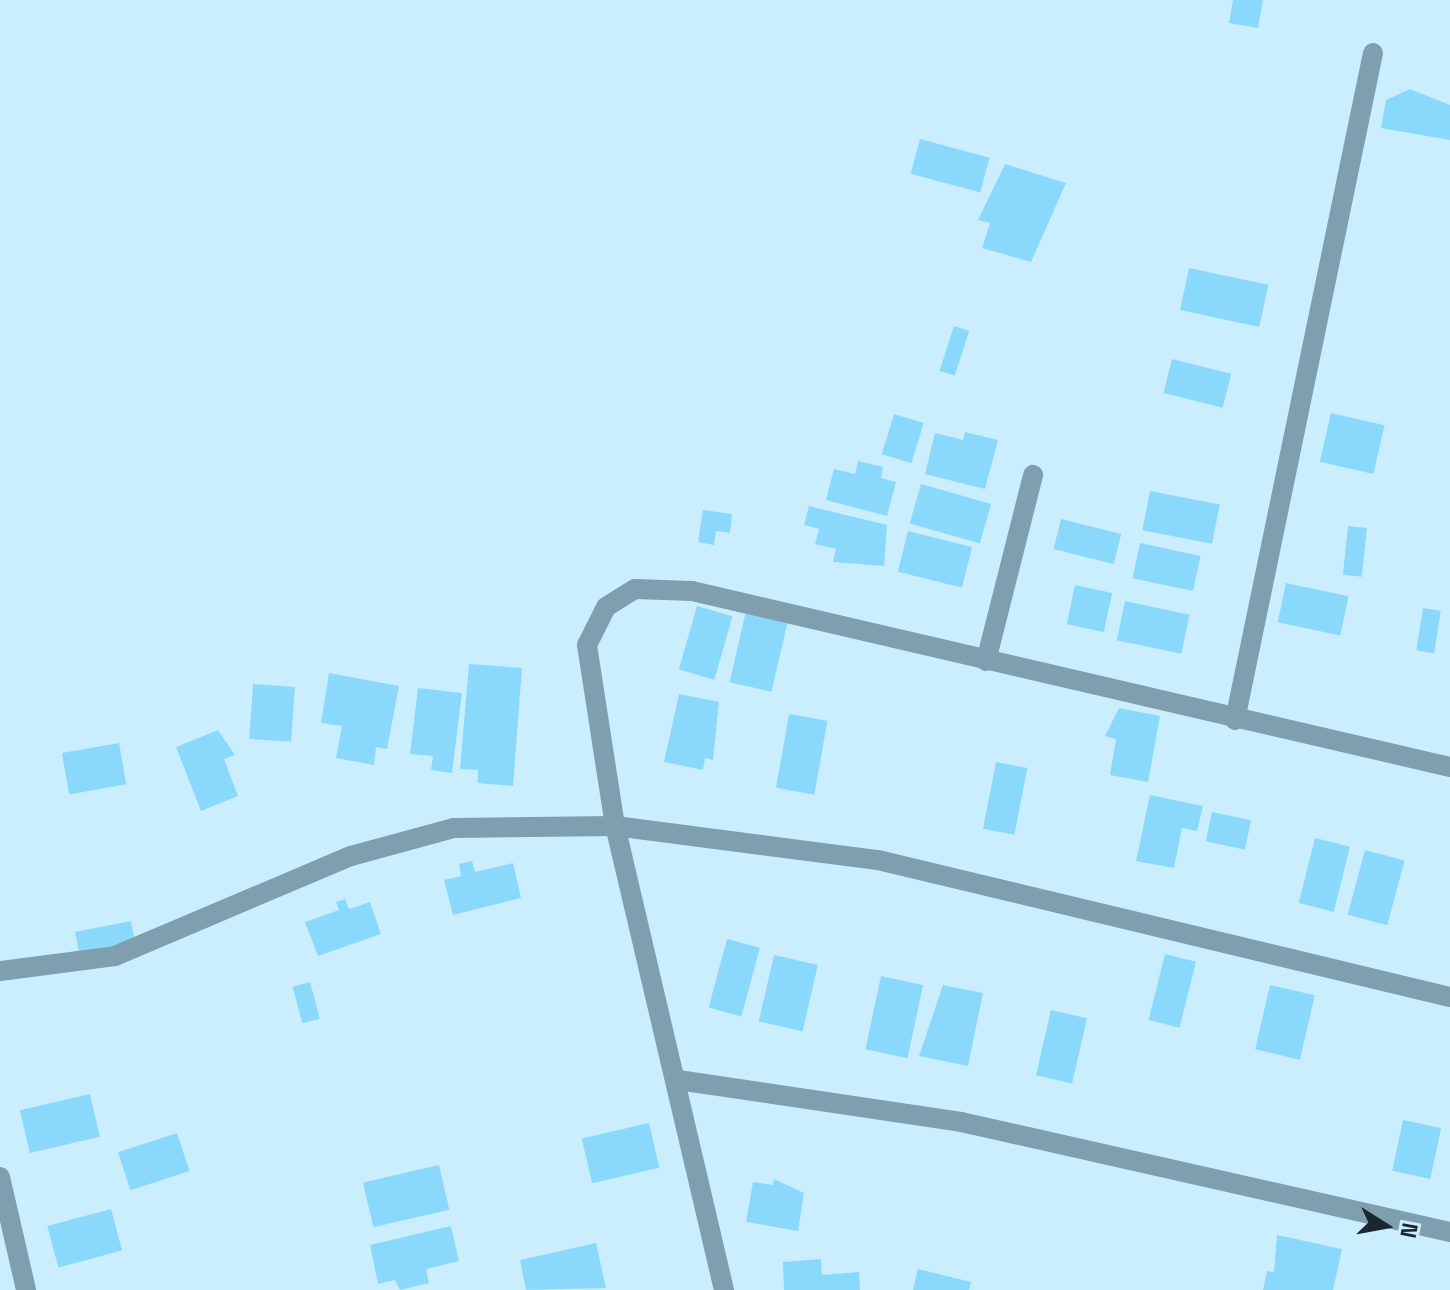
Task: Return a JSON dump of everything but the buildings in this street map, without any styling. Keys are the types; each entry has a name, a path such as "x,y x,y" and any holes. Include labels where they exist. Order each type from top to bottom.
{"street":[{"path":"1235,720 1373,53"},
{"path":"986,661 1033,475"},
{"path":"724,1290 678,1080 615,826 587,645 606,607 635,589 692,591 1235,720 1450,767"},
{"path":"0,971 115,956 351,856 454,828 615,826 878,860 1450,997"},
{"path":"678,1080 961,1122 1450,1232"},
{"path":"0,1177 26,1290"}]}
